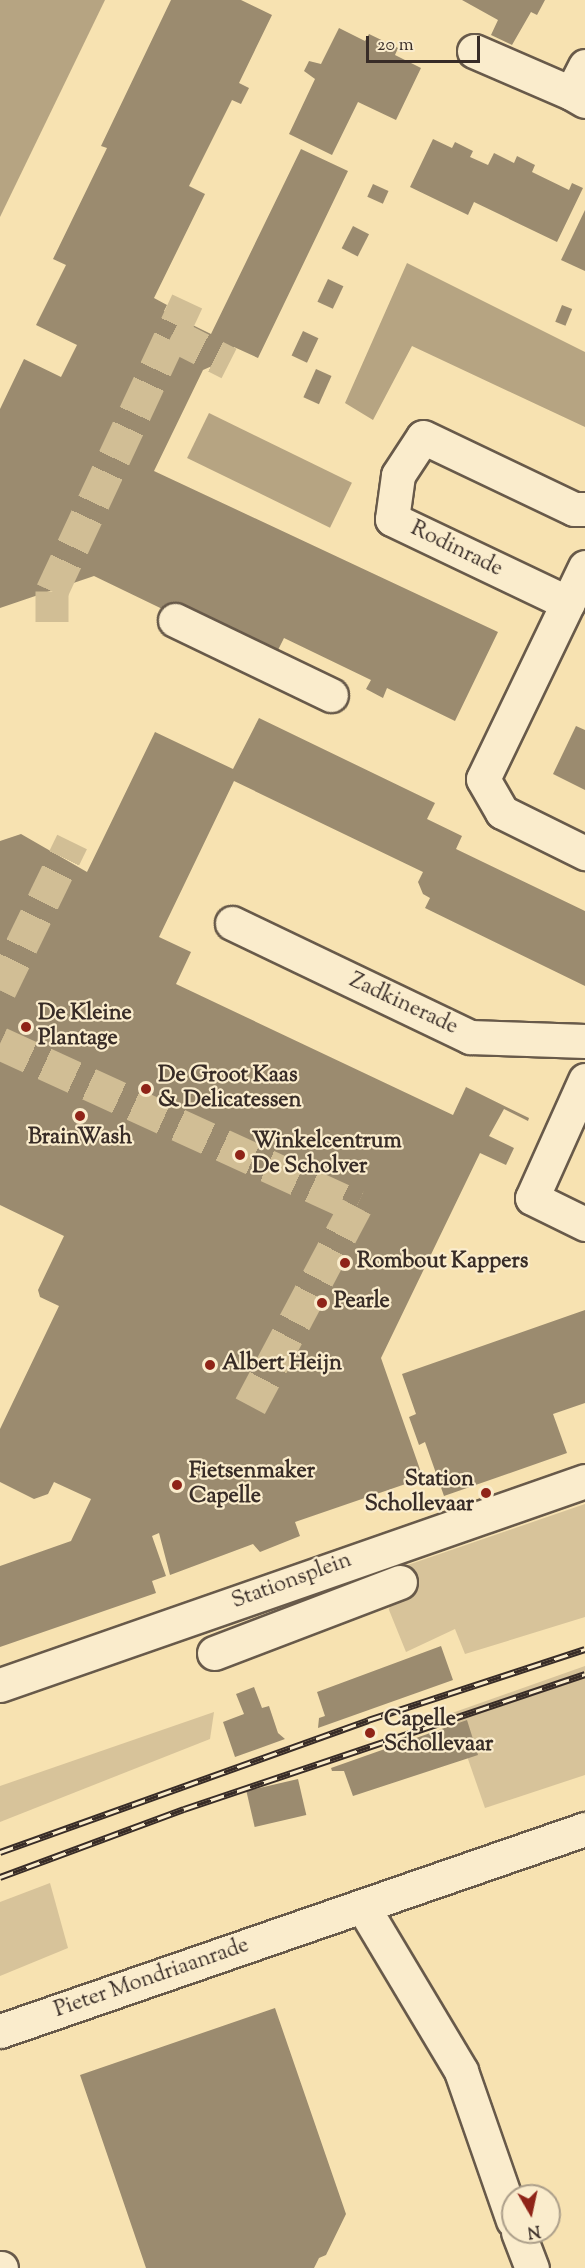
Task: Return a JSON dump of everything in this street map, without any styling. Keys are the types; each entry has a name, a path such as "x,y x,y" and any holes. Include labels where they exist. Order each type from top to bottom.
{"street":[{"path":"474,51 580,87"},
{"name":"Rodinrade","path":"568,603 392,519 398,475 423,437 573,509 585,509"},
{"path":"585,567 483,779 502,812 585,853"},
{"path":"175,620 331,695"},
{"name":"Zadkinerade","path":"231,923 470,1037 585,1041"},
{"path":"585,1080 532,1198 585,1224"},
{"name":"Stationsplein","path":"0,1685 585,1481"},
{"name":"Stationsplein","path":"214,1653 400,1582"},
{"name":"Pieter Mondriaanrade","path":"0,2031 305,1928 585,1829"},
{"path":"363,1907 460,2071 501,2186"},
{"path":"523,2244 532,2268"}],"shaded area":[{"path":"0,0 105,0 0,217"},
{"path":"407,263 585,352 585,427 412,346 373,420 345,403"},
{"path":"209,413 352,483 330,528 187,458"},
{"path":"585,1504 585,1617 465,1654 455,1629 406,1652 389,1610 396,1569"},
{"path":"585,1666 585,1775 485,1808 452,1713"},
{"path":"214,1712 210,1739 0,1822 0,1786"},
{"path":"50,1883 68,1948 0,1976 0,1902"}],"building":[{"path":"171,0 241,0 272,15 239,83 249,88 241,104 232,100 189,186 205,194 154,298 167,305 164,311 211,334 301,149 348,171 258,358 234,347 222,372 212,366 203,370 154,471 498,632 455,721 387,688 383,698 366,689 371,680 284,638 277,652 239,646 94,576 0,608 0,409 24,359 61,377 77,345 36,325 66,265 53,259 107,148 101,146"},
{"path":"462,0 545,0 537,15 531,12 512,45 491,35 498,20"},
{"path":"339,28 365,41 369,34 398,48 395,55 421,68 396,120 358,102 332,155 289,134 315,79 304,71 309,61 321,64"},
{"path":"433,139 452,148 455,142 473,151 470,157 488,165 494,153 514,163 517,156 535,165 532,172 569,190 572,183 583,188 557,242 474,202 468,215 410,187"},
{"path":"373,184 389,191 383,204 367,197"},
{"path":"585,210 585,271 561,260"},
{"path":"353,226 369,234 358,256 342,248"},
{"path":"328,279 343,286 333,309 317,302"},
{"path":"562,305 572,309 565,326 555,322"},
{"path":"303,331 318,338 307,363 292,355"},
{"path":"316,369 332,376 319,404 303,397"},
{"name":"Winkelcentrum De Scholver","path":"259,718 435,803 427,819 462,836 456,849 585,911 585,986 425,908 430,898 423,894 418,882 423,872 234,781 159,937 191,952 176,984 453,1115 466,1087 529,1118 528,1121 504,1109 489,1136 514,1148 506,1165 480,1153 381,1358 423,1478 295,1522 300,1536 260,1552 253,1544 170,1575 159,1533 152,1536 166,1576 152,1581 156,1593 0,1647 0,1566 71,1541 91,1499 54,1482 48,1494 34,1499 0,1482 0,1429 59,1306 40,1297 38,1290 64,1236 0,1205 0,841 21,834 87,872 155,732 233,769"},
{"path":"576,726 585,730 585,790 553,774"},
{"path":"585,1310 585,1403 553,1414 567,1453 444,1496 425,1442 419,1445 409,1417 416,1414 402,1374"},
{"path":"441,1646 453,1680 318,1728 319,1718 325,1716 317,1692"},
{"path":"254,1687 262,1708 269,1706 278,1733 285,1739 235,1757 223,1722 244,1714 236,1694"},
{"path":"467,1720 478,1755 353,1796 344,1771 332,1771 331,1768"},
{"path":"298,1779 306,1815 255,1827 246,1791"},
{"path":"275,2008 346,2214 326,2255 319,2258 314,2268 146,2268 80,2075"}],"tunnel":[{"path":"52,622 52,591 187,301"},
{"path":"172,334 229,363"},
{"path":"0,990 72,842"},
{"path":"0,1043 356,1206 250,1406"}],"railway":[{"path":"0,1852 368,1720 585,1649"},
{"path":"0,1877 184,1809 585,1674"}],"place":[{"name":"De Kleine Plantage","path":"26,1027"},
{"name":"De Groot Kaas & Delicatessen","path":"146,1089"},
{"name":"BrainWash","path":"80,1116"},
{"name":"Winkelcentrum De Scholver","path":"240,1155"},
{"name":"Rombout Kappers","path":"345,1263"},
{"name":"Pearle","path":"322,1303"},
{"name":"Albert Heijn","path":"210,1365"},
{"name":"Fietsenmaker Capelle","path":"177,1485"},
{"name":"Station Schollevaar","path":"486,1493"},
{"name":"Capelle Schollevaar","path":"370,1733"}]}
